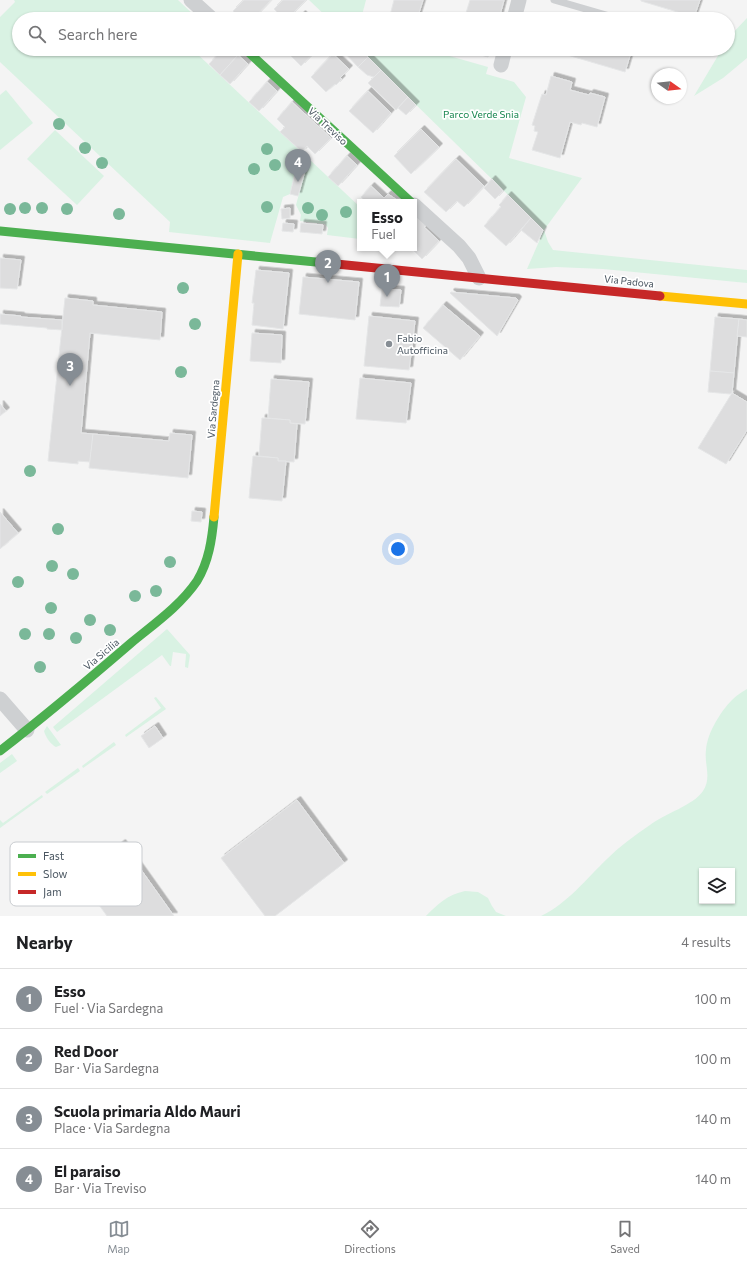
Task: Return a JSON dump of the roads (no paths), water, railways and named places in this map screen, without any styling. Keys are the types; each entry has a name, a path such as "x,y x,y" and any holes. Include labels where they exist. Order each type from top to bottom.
{"street":[{"path":"191,0 204,12"},
{"path":"516,12 519,0"},
{"name":"Via Treviso","path":"253,56 408,199"},
{"path":"500,65 503,56"},
{"path":"417,208 459,246 469,258 479,278"},
{"path":"0,230 479,278"},
{"name":"Via Sardegna","path":"205,565 213,533 238,254"},
{"name":"Via Padova","path":"479,278 747,304"},
{"name":"Via Sicilia","path":"0,751 102,668 180,600 195,584 205,565"},
{"path":"0,699 27,730"}],"lane":[{"path":"554,0 596,12"}],"place":[{"name":"El paraiso","path":"298,182"},
{"name":"Red Door","path":"328,283"},
{"name":"Esso","path":"387,297"},
{"name":"Fabio Autofficina","path":"389,344"},
{"name":"Scuola primaria Aldo Mauri","path":"70,386"}],"park label":[{"name":"Parco Verde Snia","path":"481,114"}]}
